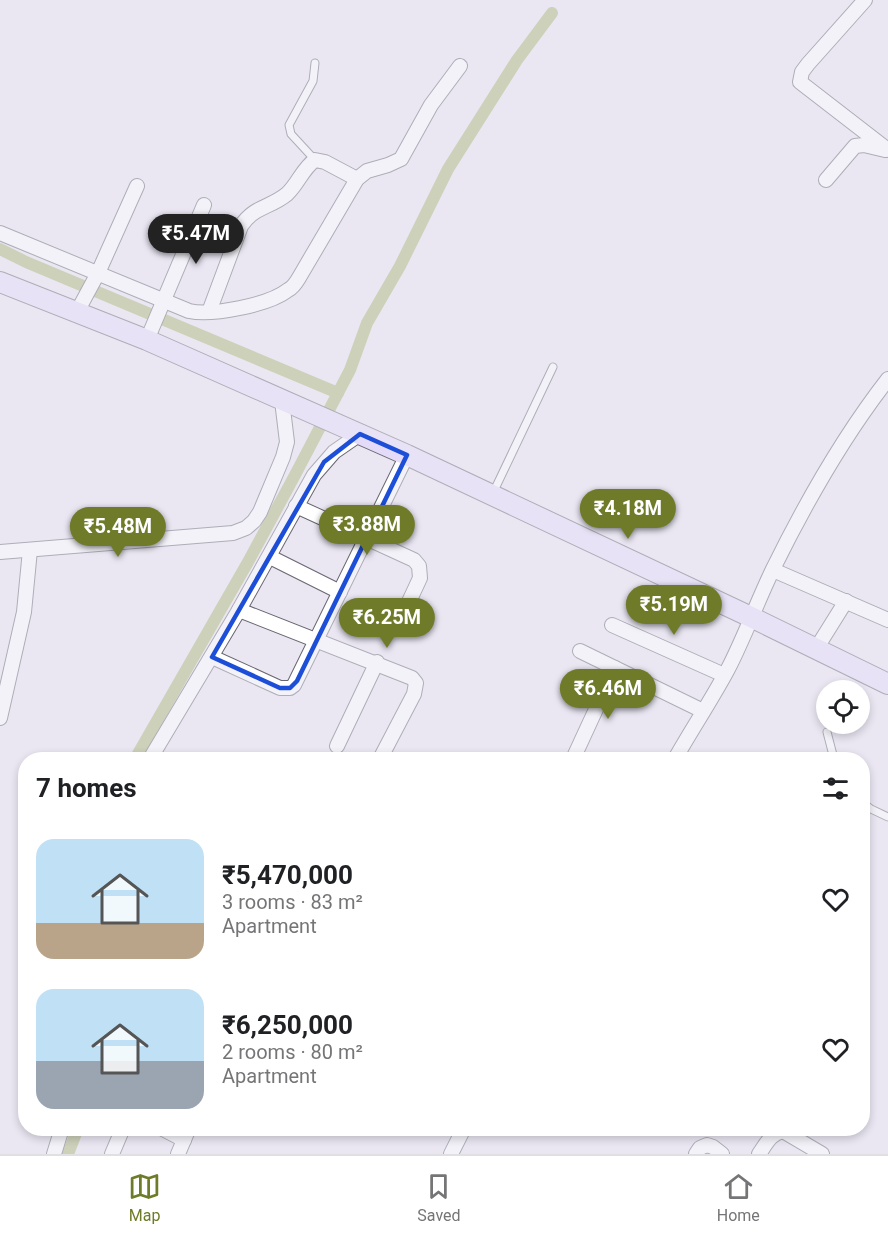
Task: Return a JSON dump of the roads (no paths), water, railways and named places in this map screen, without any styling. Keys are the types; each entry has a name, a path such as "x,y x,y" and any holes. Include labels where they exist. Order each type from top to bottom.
{"street":[{"path":"866,0 808,64 802,72 800,82 888,150"},
{"path":"0,282 88,292 161,307 208,312 262,302 280,296 294,286 357,178 367,171 400,159 431,105 460,66"},
{"path":"826,180 855,146 888,150"},
{"path":"208,312 247,216 256,209 286,195 315,160 325,162 357,178"},
{"path":"88,292 137,186"},
{"path":"150,333 204,205"},
{"path":"0,233 150,333 292,405 407,455 888,684"},
{"path":"679,752 724,675 753,618 773,570 830,461 862,412 888,379"},
{"path":"0,552 232,533 246,528 260,513 286,449 283,409 292,405"},
{"path":"154,752 240,610 314,475 324,462 356,432"},
{"path":"212,657 280,688 286,689 294,686 407,455"},
{"path":"296,506 414,560 419,566 420,578 400,621"},
{"path":"0,717 24,612 30,550"},
{"path":"270,557 340,592"},
{"path":"773,570 888,620"},
{"path":"816,649 846,601"},
{"path":"240,610 404,673 416,682 414,694 384,752"},
{"path":"612,625 724,675"},
{"path":"580,651 703,711"},
{"path":"337,747 377,662"},
{"path":"576,752 615,668"},
{"path":"54,1154 60,1136"},
{"path":"112,1154 120,1136"},
{"path":"178,1154 186,1136"},
{"path":"451,1154 460,1136"},
{"path":"759,1154 772,1136"},
{"path":"791,1136 822,1154"},
{"path":"696,1154 700,1148 707,1145 722,1154"}],"lane":[{"path":"315,63 313,81 289,125 291,134 315,160"},
{"path":"491,496 553,367"},
{"path":"828,734 832,752"},
{"path":"870,808 888,817"}],"waterway":[{"path":"139,752 295,475 350,370 367,323 400,266 448,169 517,60 552,13"},
{"path":"0,249 338,393"},
{"path":"68,1154 75,1136"}]}
